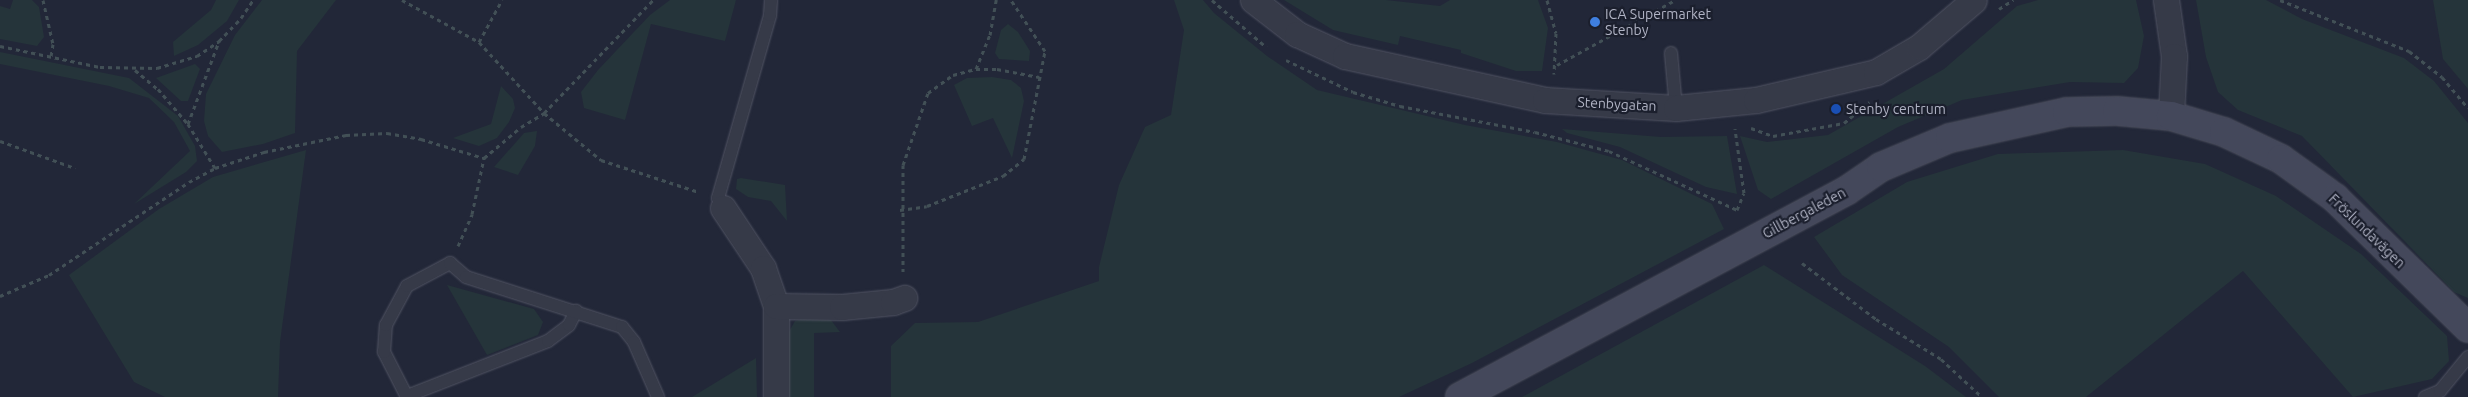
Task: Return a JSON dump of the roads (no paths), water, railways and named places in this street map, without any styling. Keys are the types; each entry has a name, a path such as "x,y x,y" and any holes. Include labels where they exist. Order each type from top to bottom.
{"main road":[{"name":"Gillbergaleden","path":"1460,397 1846,191 1881,167 1950,138 2067,112 2117,112 2171,116"},
{"name":"Fröslundavägen","path":"2171,116 2224,132 2280,159 2328,192 2468,328"}],"street":[{"name":"Stenbygatan","path":"1253,0 1297,34 1345,56 1546,100 1676,108 1756,100 1876,72 1919,47 1974,0"},
{"path":"2166,0 2174,56 2171,116"},
{"path":"720,203 763,268 776,306 776,397"},
{"path":"776,306 842,307 893,302 904,298"}],"lane":[{"path":"720,203 770,15 771,0"},
{"path":"1671,53 1676,108"},
{"path":"576,311 569,326 548,341 407,397 384,352 386,326 407,286 450,263 466,277 576,311 610,322 627,331 634,342 658,397"},
{"path":"2426,397 2440,391 2468,357"}],"place":[{"name":"ICA Supermarket Stenby","path":"1595,22"},
{"name":"Stenby centrum","path":"1836,109"}]}
